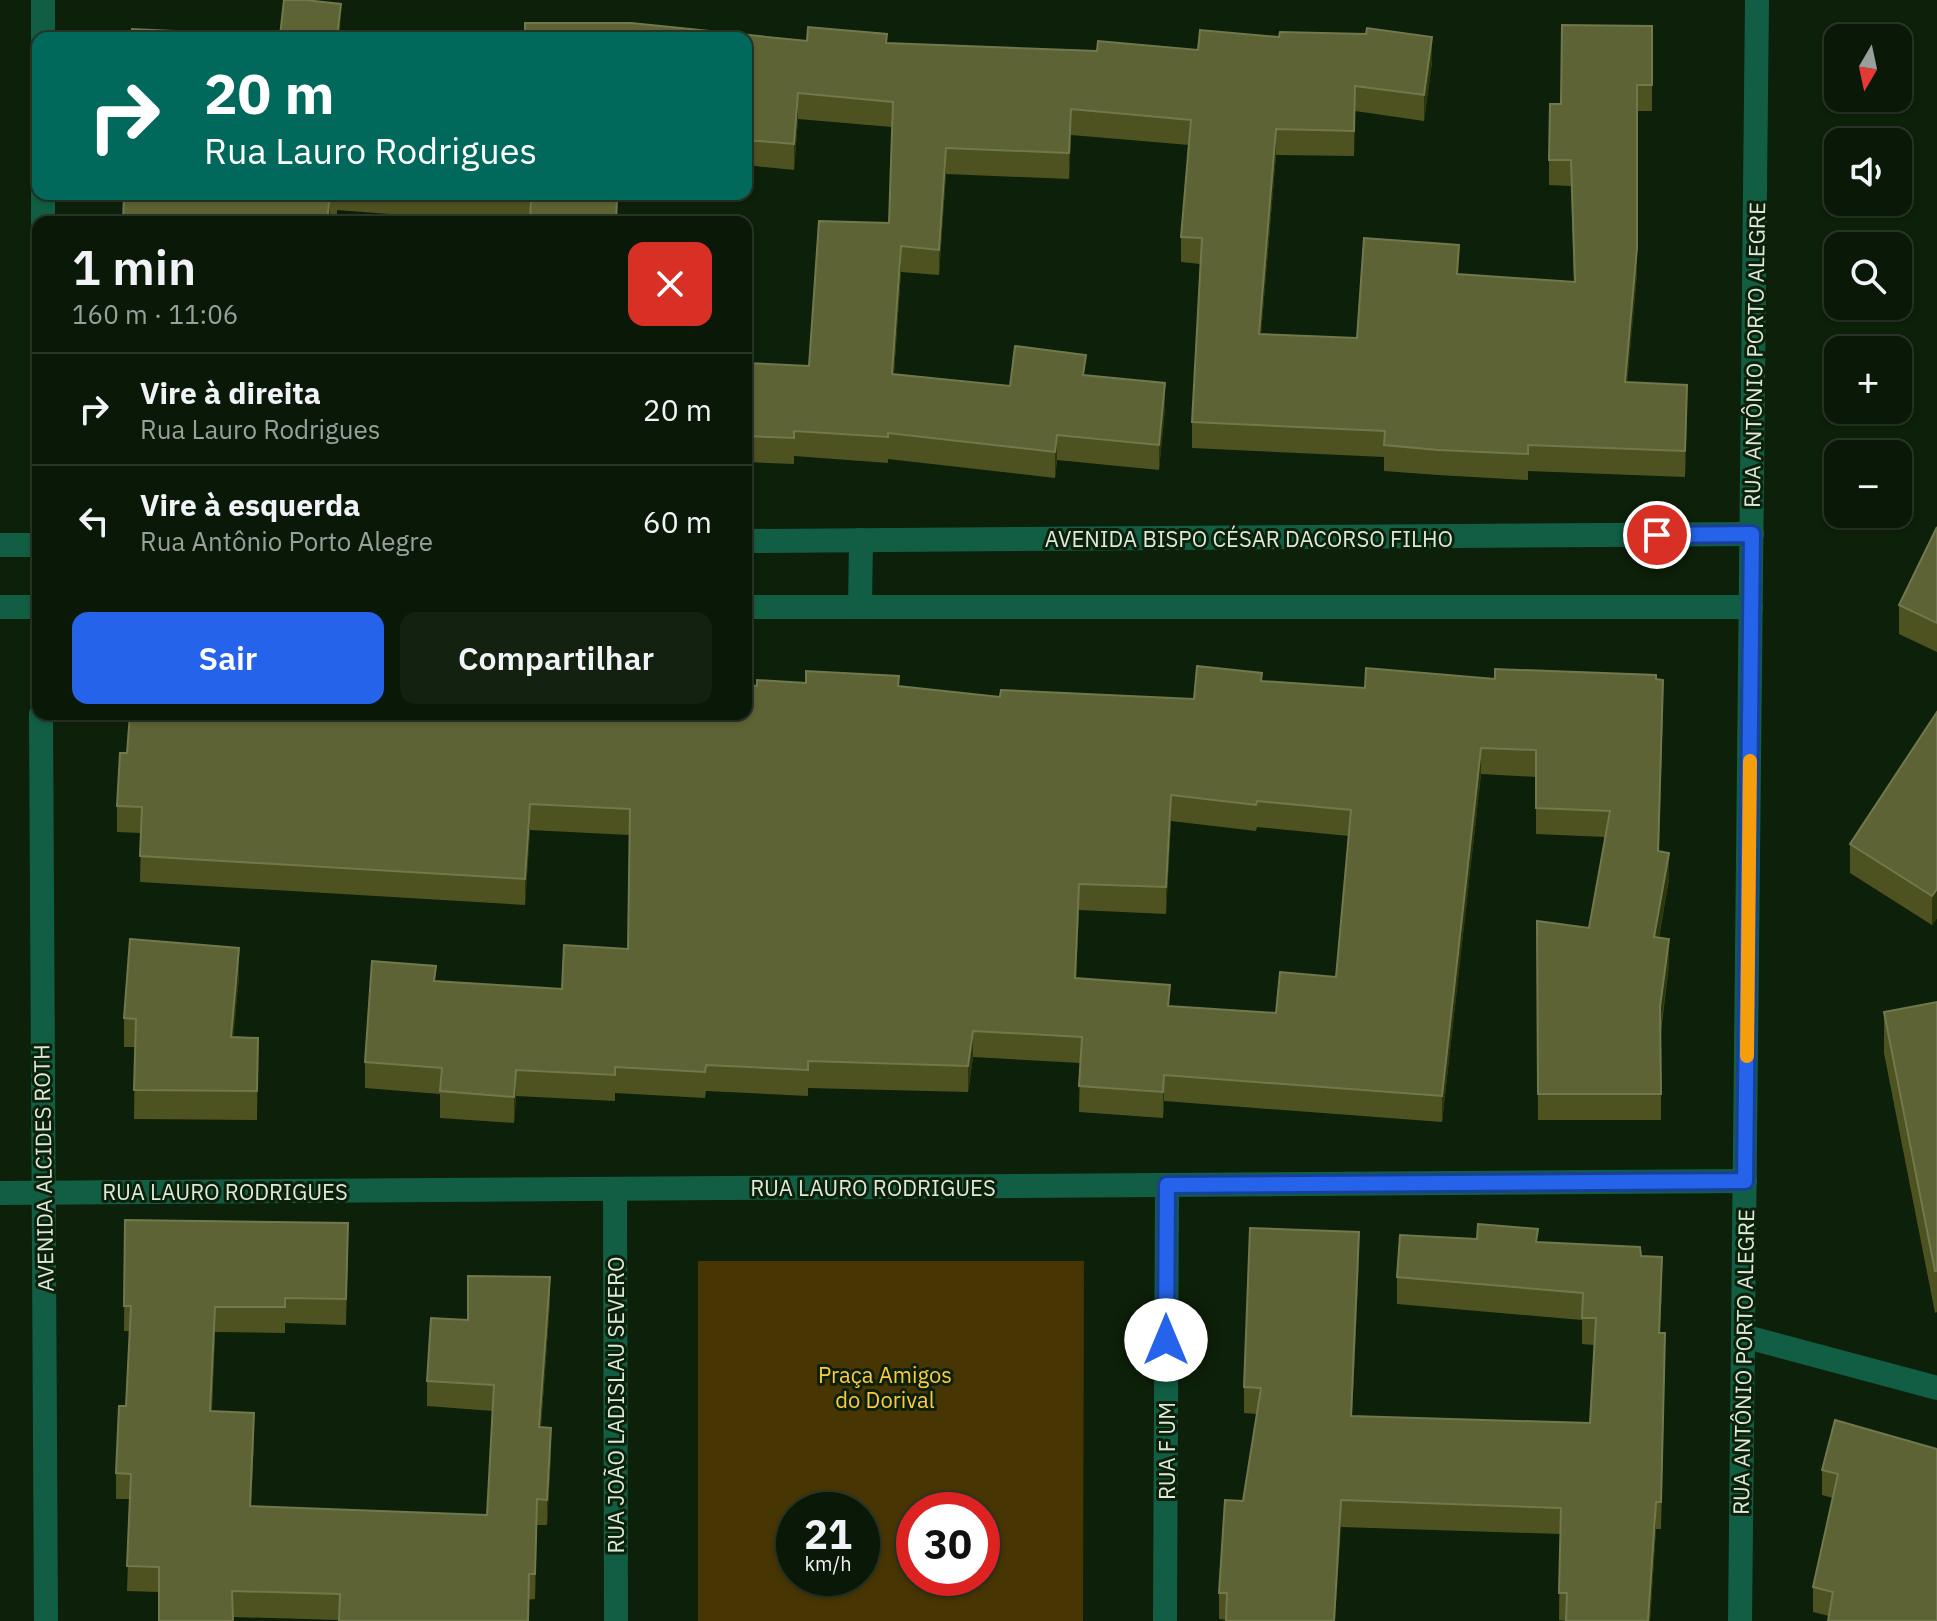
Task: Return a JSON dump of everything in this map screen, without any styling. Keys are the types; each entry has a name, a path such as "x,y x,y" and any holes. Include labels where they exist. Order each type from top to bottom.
{"street":[{"path":"43,0 43,32"},
{"name":"RUA ANTÔNIO PORTO ALEGRE","path":"1740,1621 1757,0"},
{"name":"AVENIDA BISPO CÉSAR DACORSO FILHO","path":"752,541 1752,534"},
{"path":"860,607 861,540"},
{"path":"0,545 32,545"},
{"path":"0,607 32,607"},
{"path":"752,607 1751,607"},
{"name":"AVENIDA ALCIDES ROTH","path":"41,720 46,1621"},
{"name":"RUA LAURO RODRIGUES","path":"0,1193 1745,1181"},
{"name":"RUA F UM","path":"1165,1621 1167,1185"},
{"name":"RUA JOÃO LADISLAU SEVERO","path":"615,1189 616,1621"},
{"path":"1743,1336 1937,1388"}],"green space":[{"name":"Praça Amigos do Dorival","path":"698,1261 1084,1261 1083,1621 698,1621"}],"building":[{"path":"284,0 341,4 338,32 280,32"},
{"path":"525,23 631,23 719,32 525,32"},
{"path":"1562,25 1652,26 1652,85 1637,85 1637,248 1625,382 1687,385 1685,451 1528,445 1528,454 1438,450 1384,445 1385,431 1192,422 1202,238 1181,237 1191,120 1071,109 1069,153 946,148 939,250 901,246 892,374 1010,386 1015,346 1086,355 1083,375 1165,383 1159,445 1057,435 1055,452 888,433 888,437 794,431 794,438 752,436 752,363 809,366 819,221 889,223 893,102 798,93 794,144 752,140 752,35 807,41 808,27 887,34 886,43 1097,51 1098,41 1198,50 1200,30 1279,37 1280,32 1366,34 1367,28 1432,37 1424,95 1355,86 1354,131 1276,129 1259,334 1357,338 1364,238 1459,245 1457,274 1575,282 1571,160 1549,160 1550,104 1561,104"},
{"path":"132,29 195,32 132,32"},
{"path":"124,200 329,200 328,216 123,216"},
{"path":"531,200 617,200 616,216 530,216"},
{"path":"1937,527 1937,623 1899,605"},
{"path":"1197,666 1262,673 1261,681 1365,688 1366,668 1495,679 1495,669 1656,675 1656,679 1663,680 1658,851 1669,853 1654,937 1669,939 1660,1007 1661,1094 1538,1094 1537,921 1589,928 1610,811 1536,808 1536,750 1481,748 1442,1096 1164,1075 1163,1092 1079,1086 1082,1037 973,1031 968,1066 808,1061 808,1070 706,1065 705,1072 615,1067 615,1075 516,1070 514,1097 440,1091 442,1068 365,1062 372,961 436,966 434,981 562,989 564,945 628,949 630,809 530,804 525,879 140,856 142,807 117,806 120,753 127,753 130,720 752,720 752,686 757,686 757,680 806,683 806,671 899,676 898,686 1000,697 1001,690 1194,699","holes":["1171,795 1256,805 1257,801 1351,810 1336,977 1280,972 1276,1013 1168,1006 1170,985 1075,978 1079,884 1166,887"]},
{"path":"1937,712 1937,889 1932,896 1850,844"},
{"path":"130,939 239,948 231,1037 258,1038 257,1091 134,1090 136,1019 124,1018"},
{"path":"1937,1002 1937,1271 1935,1271 1884,1012"},
{"path":"125,1220 348,1223 346,1299 285,1298 285,1307 215,1307 210,1411 254,1413 250,1506 487,1515 494,1385 427,1381 431,1318 468,1320 468,1276 550,1277 539,1427 551,1428 547,1500 537,1499 535,1574 529,1574 528,1621 339,1621 340,1594 232,1591 233,1621 159,1621 159,1567 127,1566 131,1474 116,1473 119,1406 126,1406 131,1306 124,1306"},
{"path":"1478,1224 1538,1229 1536,1242 1640,1247 1641,1256 1662,1257 1659,1333 1665,1333 1661,1502 1656,1502 1648,1621 1566,1621 1567,1593 1559,1593 1561,1508 1341,1500 1334,1621 1226,1621 1227,1593 1219,1593 1225,1500 1243,1501 1261,1388 1244,1387 1250,1228 1359,1232 1351,1416 1590,1423 1596,1318 1582,1318 1583,1293 1397,1277 1400,1235 1477,1239"},
{"path":"1835,1420 1937,1449 1937,1621 1828,1621 1833,1592 1813,1587 1838,1474 1822,1470"}],"slow traffic":[{"path":"1747,1056 1750,761"}],"route":[{"path":"1166,1340 1167,1185 1745,1181 1752,534 1657,535"}]}
